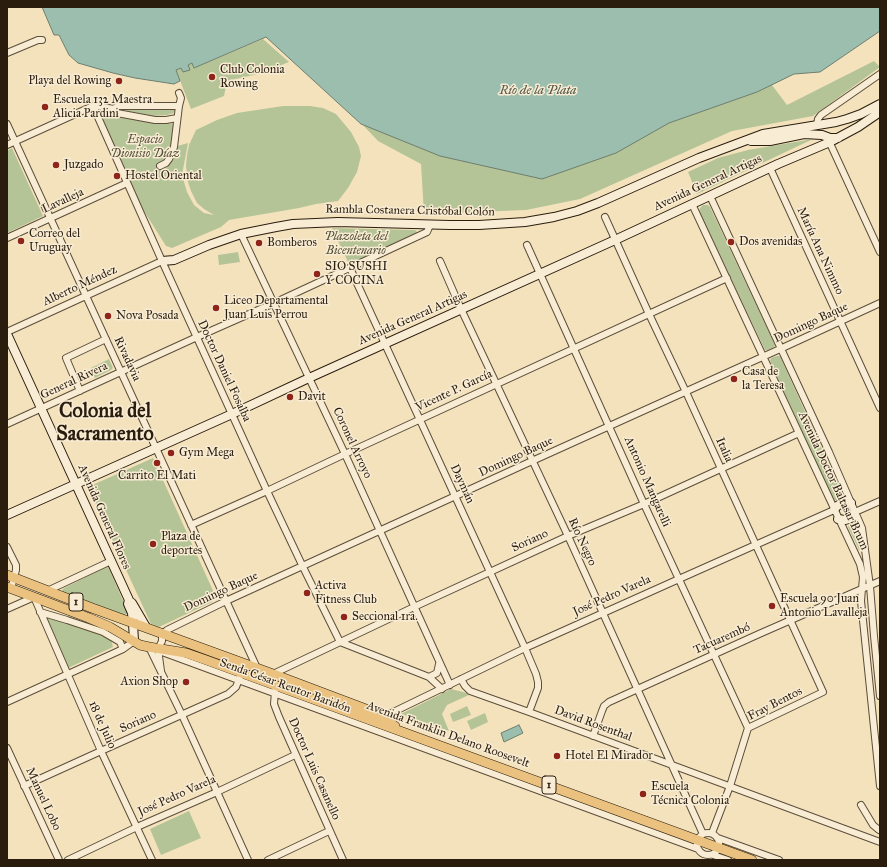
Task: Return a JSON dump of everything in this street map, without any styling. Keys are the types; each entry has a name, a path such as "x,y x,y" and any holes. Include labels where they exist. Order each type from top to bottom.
{"main road":[{"name":"1","path":"11,577 146,627"},
{"name":"1","path":"9,588 89,618 110,627 134,641"},
{"name":"Avenida Franklin Delano Roosevelt","path":"146,627 284,678 401,731 612,813 642,824 699,841 716,851 752,860"},
{"name":"Avenida Franklin Delano Roosevelt","path":"134,641 140,645 155,649 186,653 241,677 378,721"}],"street":[{"path":"7,53 38,40 42,40"},
{"path":"817,125 818,119 821,115 880,74"},
{"path":"160,166 166,163 169,159 174,147 181,98 179,93"},
{"name":"Rambla Costanera Cristóbal Colón","path":"162,261 174,260 209,245 241,234 276,226 338,222 479,225 540,220 566,214 598,203 699,158 763,134 836,122 854,116 880,104"},
{"path":"7,145 93,106 114,109 117,113 155,120 178,118"},
{"name":"Doctor Daniel Fosalba","path":"93,106 267,491 340,642"},
{"path":"114,109 118,106 179,106"},
{"path":"745,141 770,141 804,134 828,139 841,137 880,112"},
{"path":"841,137 844,131 841,124 836,122 827,132 828,139 880,252"},
{"name":"Rivadavia","path":"7,124 256,668"},
{"name":"Avenida General Artigas","path":"7,516 820,146 828,139"},
{"name":"María Ana Nimmo","path":"770,168 880,408"},
{"name":"Lavalleja","path":"7,238 127,183"},
{"name":"Avenida Doctor Baltasar Brum","path":"710,196 829,452 862,528 870,586 880,696"},
{"name":"Avenida Doctor Baltasar Brum","path":"692,204 860,564 863,577 861,601 880,786"},
{"name":"Italia","path":"605,217 823,692"},
{"name":"General Rivera","path":"7,424 427,232 430,225"},
{"name":"Coronel Arroyo","path":"241,234 345,454 450,685"},
{"name":"Antonio Mangarelli","path":"527,245 644,504 748,728"},
{"name":"Alberto Méndez","path":"7,333 162,261"},
{"name":"Río Negro","path":"440,261 461,310 568,536 602,614 672,765 699,841"},
{"name":"Daymán","path":"350,268 536,674 538,688 529,712"},
{"name":"Vicente P. García","path":"191,525 727,278"},
{"name":"Domingo Baque","path":"162,634 167,630 226,601 880,303"},
{"name":"Avenida General Flores","path":"7,333 129,600 133,604 146,627"},
{"path":"80,391 66,358 106,339"},
{"name":"Soriano","path":"273,674 568,536 644,504 799,433"},
{"path":"838,519 849,519 855,512 880,501"},
{"name":"José Pedro Varela","path":"378,721 525,648 834,510 837,506 844,502 851,503"},
{"path":"7,547 16,566 16,570 11,577 9,588"},
{"path":"47,591 111,561"},
{"name":"Tacuarembó","path":"593,736 606,704 754,636 880,581"},
{"path":"7,609 34,597 37,587"},
{"name":"18 de Julio","path":"34,597 101,751 152,860"},
{"name":"Avenida General Flores","path":"129,600 128,604 132,613 134,641"},
{"path":"40,612 103,632 120,642 123,649"},
{"path":"155,649 162,641 162,634"},
{"path":"7,702 123,649 134,641"},
{"path":"340,642 428,677 442,689"},
{"path":"155,649 160,671 182,715 248,860"},
{"path":"155,649 160,671"},
{"path":"428,677 437,672 439,662"},
{"name":"Soriano","path":"24,786 232,692 241,677 245,664"},
{"path":"277,689 284,678"},
{"name":"David Rosenthal","path":"461,679 470,691 880,842"},
{"name":"Doctor Luis Casanello","path":"277,689 274,700 275,708 343,860"},
{"name":"Fray Bentos","path":"712,833 730,786 748,728 823,692"},
{"path":"378,721 612,813"},
{"name":"Manuel Lobo","path":"7,748 58,860"},
{"name":"José Pedro Varela","path":"68,860 295,755"},
{"path":"861,805 873,826 878,830 880,829"},
{"path":"268,860 329,831"},
{"path":"699,841 707,833 712,833 718,838 779,860"},
{"path":"718,838 720,843 716,851 728,860"},
{"path":"757,860 759,853"}],"green space":[{"path":"351,33 794,74 772,85 787,105 874,61 880,67 813,116 732,131 580,199 526,210 424,214 421,164 378,141 361,123 290,59"},
{"name":"Club Colonia Rowing","path":"263,39 289,62 262,73 227,81 224,96 191,109 176,70 181,68 183,72 188,65 192,63 194,68"},
{"name":"Espacio Dionisio Díaz","path":"283,106 310,106 323,108 336,114 351,132 359,147 361,156 357,172 348,188 338,201 229,220 221,227 172,248 166,246 137,200 96,108 173,124 174,147 188,143 182,175 187,192 194,205 204,213 214,215 197,203 188,182 186,166 187,155 189,145 196,130 237,113"},
{"path":"121,108 174,108 175,110 174,113 167,115 153,116 122,110"},
{"path":"813,139 697,194 688,172 718,158 748,150"},
{"path":"12,148 43,216 7,233 7,151"},
{"path":"703,205 708,205 710,207 775,345 774,347 765,350 699,211"},
{"name":"Plazoleta del Bicentenario","path":"332,228 415,230 417,232 416,234 349,264"},
{"path":"238,252 240,262 219,265 218,255"},
{"path":"780,356 843,496 839,499 834,501 770,361 771,358"},
{"path":"109,359 113,368 95,378 91,368"},
{"name":"Plaza de deportes","path":"153,458 215,595 212,602 159,627 151,624 88,487"},
{"path":"855,522 857,523 859,550 848,527"},
{"path":"108,566 128,612 127,614 124,615 64,594 62,590 64,588"},
{"path":"49,616 102,634 111,639 113,647 68,668 46,619"},
{"path":"451,689 471,694 447,705 442,714 449,731 401,714"},
{"path":"467,706 471,715 453,722 450,714"},
{"path":"485,713 488,722 471,730 467,721"},
{"path":"189,811 201,838 161,855 150,829"}],"water":[{"name":"Río de la Plata","path":"42,7 880,7 880,31 820,72 794,74 757,92 669,123 616,153 542,179 440,156 361,124 266,37 194,68 192,63 188,65 190,70 183,72 181,68 176,70 180,81 174,84 135,78 78,63 69,55 59,35 54,35"},
{"path":"519,725 523,733 504,742 501,733"}],"place":[{"name":"Club Colonia Rowing","path":"212,77"},
{"name":"Playa del Rowing","path":"119,81"},
{"name":"Escuela 132 Maestra Alicia Pardini","path":"45,107"},
{"name":"Juzgado","path":"56,165"},
{"name":"Hostel Oriental","path":"117,176"},
{"name":"Correo del Uruguay","path":"21,241"},
{"name":"Dos avenidas","path":"731,242"},
{"name":"Bomberos","path":"259,243"},
{"name":"SIO SUSHI Y COCINA","path":"317,274"},
{"name":"Liceo Departamental Juan Luis Perrou","path":"216,308"},
{"name":"Nova Posada","path":"108,316"},
{"name":"Casa de la Teresa","path":"734,379"},
{"name":"Davit","path":"290,397"},
{"name":"Gym Mega","path":"171,453"},
{"name":"Carrito El Mati","path":"157,463"},
{"name":"Plaza de deportes","path":"153,544"},
{"name":"Activa Fitness Club","path":"307,593"},
{"name":"Escuela 90 Juan Antonio Lavalleja","path":"772,606"},
{"name":"Seccional 1ra.","path":"344,617"},
{"name":"Axion Shop","path":"186,682"},
{"name":"Hotel El Mirador","path":"557,756"},
{"name":"Escuela Técnica Colonia","path":"643,794"}],"district":[{"name":"Colonia del Sacramento","path":"105,424"}]}
